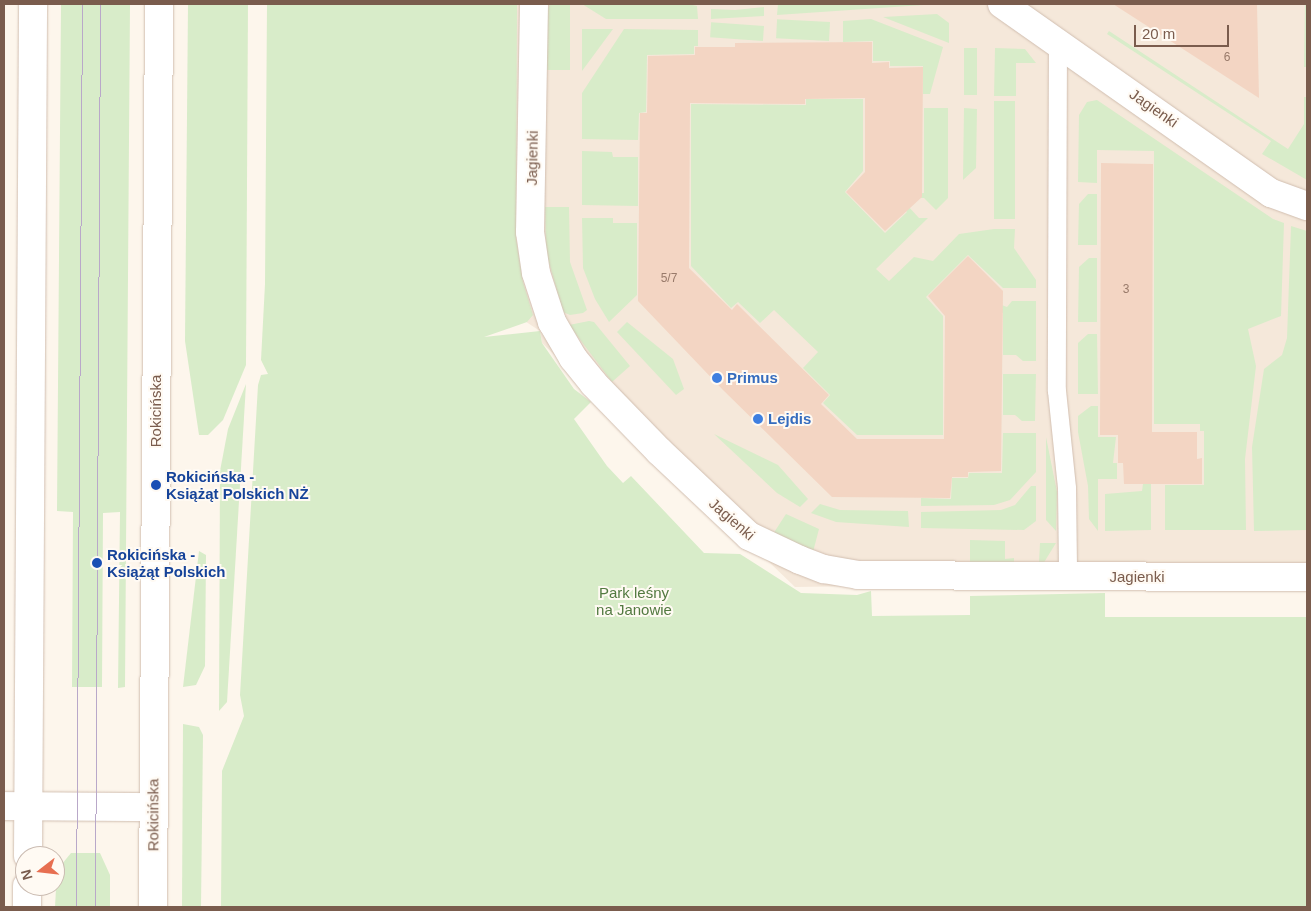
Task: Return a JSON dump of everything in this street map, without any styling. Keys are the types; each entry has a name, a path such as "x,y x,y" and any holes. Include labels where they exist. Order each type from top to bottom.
{"main road":[{"path":"26,846 16,806 33,4"},
{"name":"Rokicińska","path":"153,907 159,4"},
{"name":"Jagienki","path":"534,4 532,252 552,322 573,358 594,384 735,524 774,550 824,569 858,575 1307,577"},
{"name":"Jagienki","path":"1002,4 1058,40 1272,193 1307,206"},
{"path":"16,806 153,807"}],"lane":[{"path":"1058,40 1057,391 1066,468 1068,576"}],"shaded area":[{"path":"483,4 1307,4 1307,587 1077,583 795,587 542,343 540,331 508,310"}],"green space":[{"path":"4,4 5,4 4,206"},
{"path":"61,4 130,4 125,687 118,688 120,512 103,513 102,687 72,687 73,512 57,511"},
{"path":"188,4 248,4 246,365 223,420 208,435 199,435 185,341"},
{"name":"Park leśny na Janowie","path":"267,4 517,4 516,238 523,282 533,315 527,322 484,337 540,331 542,343 574,389 591,402 574,419 607,466 623,483 631,476 704,553 740,554 801,593 857,595 871,591 872,616 970,615 970,596 1105,593 1105,617 1307,617 1307,907 221,907 222,771 244,716 240,695 258,385 261,375 268,374 261,360 265,284"},
{"path":"550,4 570,4 570,70 546,70 546,14"},
{"path":"582,4 688,4 697,6 698,19 606,19"},
{"path":"778,4 938,4 777,15"},
{"path":"1305,4 1307,4 1307,67 1304,67"},
{"path":"764,7 764,16 711,19 711,9 735,10"},
{"path":"937,14 949,23 949,43 883,17"},
{"path":"777,19 830,22 829,41 776,38"},
{"path":"871,19 943,47 930,94 923,94 923,66 890,66 890,61 873,61 873,41 843,42 843,21"},
{"path":"711,22 764,26 763,41 710,37"},
{"path":"582,29 613,29 582,71"},
{"path":"624,29 698,30 698,46 694,46 694,54 647,55 646,112 639,113 638,140 582,139 582,93"},
{"path":"1109,31 1288,149 1304,124 1304,97 1307,97 1307,180 1262,154 1271,141 1107,34"},
{"path":"964,48 977,48 977,95 964,95"},
{"path":"995,48 1025,49 1036,63 1016,63 1016,96 994,96"},
{"path":"806,99 863,99 863,171 845,192 885,233 907,212 904,209 907,205 919,218 928,218 876,269 889,281 914,257 933,261 959,234 994,229 1015,229 1014,248 1036,280 1036,288 1003,288 968,255 926,297 943,316 943,435 857,435 823,403 830,395 803,368 818,352 774,310 760,323 738,302 731,308 691,266 691,104 806,105"},
{"path":"1097,100 1273,219 1284,223 1281,316 1248,329 1256,366 1245,459 1246,530 1165,530 1165,485 1204,485 1204,431 1200,431 1200,424 1154,424 1154,151 1097,150 1097,183 1078,182 1079,115 1087,102"},
{"path":"994,101 1015,101 1015,219 994,219"},
{"path":"924,108 948,108 948,198 936,210 924,198 910,198 910,194 924,193"},
{"path":"964,108 977,109 976,168 963,180"},
{"path":"582,151 612,152 613,157 638,157 638,206 582,205"},
{"path":"1088,194 1097,194 1097,245 1078,245 1079,204"},
{"path":"545,207 569,207 570,262 587,310 583,313 570,315 563,312 546,252"},
{"path":"582,218 613,218 613,223 637,223 637,295 609,322 595,299 583,268"},
{"path":"1291,226 1307,231 1307,530 1254,531 1252,447 1264,369 1282,355 1287,338"},
{"path":"1089,258 1097,258 1097,322 1078,322 1079,267"},
{"path":"1012,301 1036,301 1036,361 1023,361 1016,355 1003,355 1003,313 998,313 999,304 1007,307"},
{"path":"589,321 594,322 630,366 612,382 569,325"},
{"path":"627,322 673,359 684,389 676,395 617,332"},
{"path":"1088,334 1097,334 1098,394 1078,394 1078,343"},
{"path":"1003,374 1036,374 1035,421 1022,421 1015,415 1003,415"},
{"path":"246,384 227,702 219,711 220,471 228,429"},
{"path":"1091,406 1098,406 1098,437 1116,437 1113,463 1117,463 1117,479 1098,479 1098,531 1089,519 1088,486 1078,432 1078,416"},
{"path":"1003,433 1036,433 1036,472 1010,500 994,505 921,506 921,498 951,499 952,478 968,478 969,473 1002,473"},
{"path":"714,434 778,465 808,499 800,507 777,493"},
{"path":"1046,437 1057,492 1056,531 1046,520"},
{"path":"1143,484 1151,484 1151,530 1105,531 1105,494 1142,491"},
{"path":"1031,486 1036,486 1036,521 1024,530 921,528 921,512 1001,510 1015,505"},
{"path":"820,504 840,510 908,511 909,527 836,522 811,513"},
{"path":"786,514 819,529 813,552 773,534"},
{"path":"970,540 1005,541 1005,559 1014,558 1014,562 1039,562 1040,543 1056,543 1043,564 970,564"},
{"path":"199,551 206,555 205,666 196,685 183,687"},
{"path":"183,724 199,727 203,735 201,907 182,907"},
{"path":"71,853 100,853 110,875 110,907 55,907 56,896 65,896 65,860"}],"building":[{"path":"1113,4 1257,4 1259,98"},
{"path":"872,42 872,63 889,62 889,68 923,67 922,197 885,231 846,192 865,172 865,98 805,99 805,104 690,103 689,268 732,310 737,304 829,395 821,404 857,439 944,439 945,316 928,296 968,256 1003,291 1001,471 968,472 968,477 952,477 950,498 832,497 723,390 638,301 640,113 647,113 648,56 695,55 695,47 735,47 735,43"},
{"path":"1101,163 1153,164 1152,432 1197,432 1197,459 1202,458 1202,484 1124,484 1123,463 1118,463 1118,435 1100,435"}],"tram line":[{"path":"76,907 82,4"},
{"path":"95,907 100,4"}],"place":[{"name":"Primus","path":"717,378"},
{"name":"Lejdis","path":"758,419"},
{"name":"Rokicińska - Książąt Polskich NŻ","path":"156,485"},
{"name":"Rokicińska - Książąt Polskich","path":"97,563"}]}
